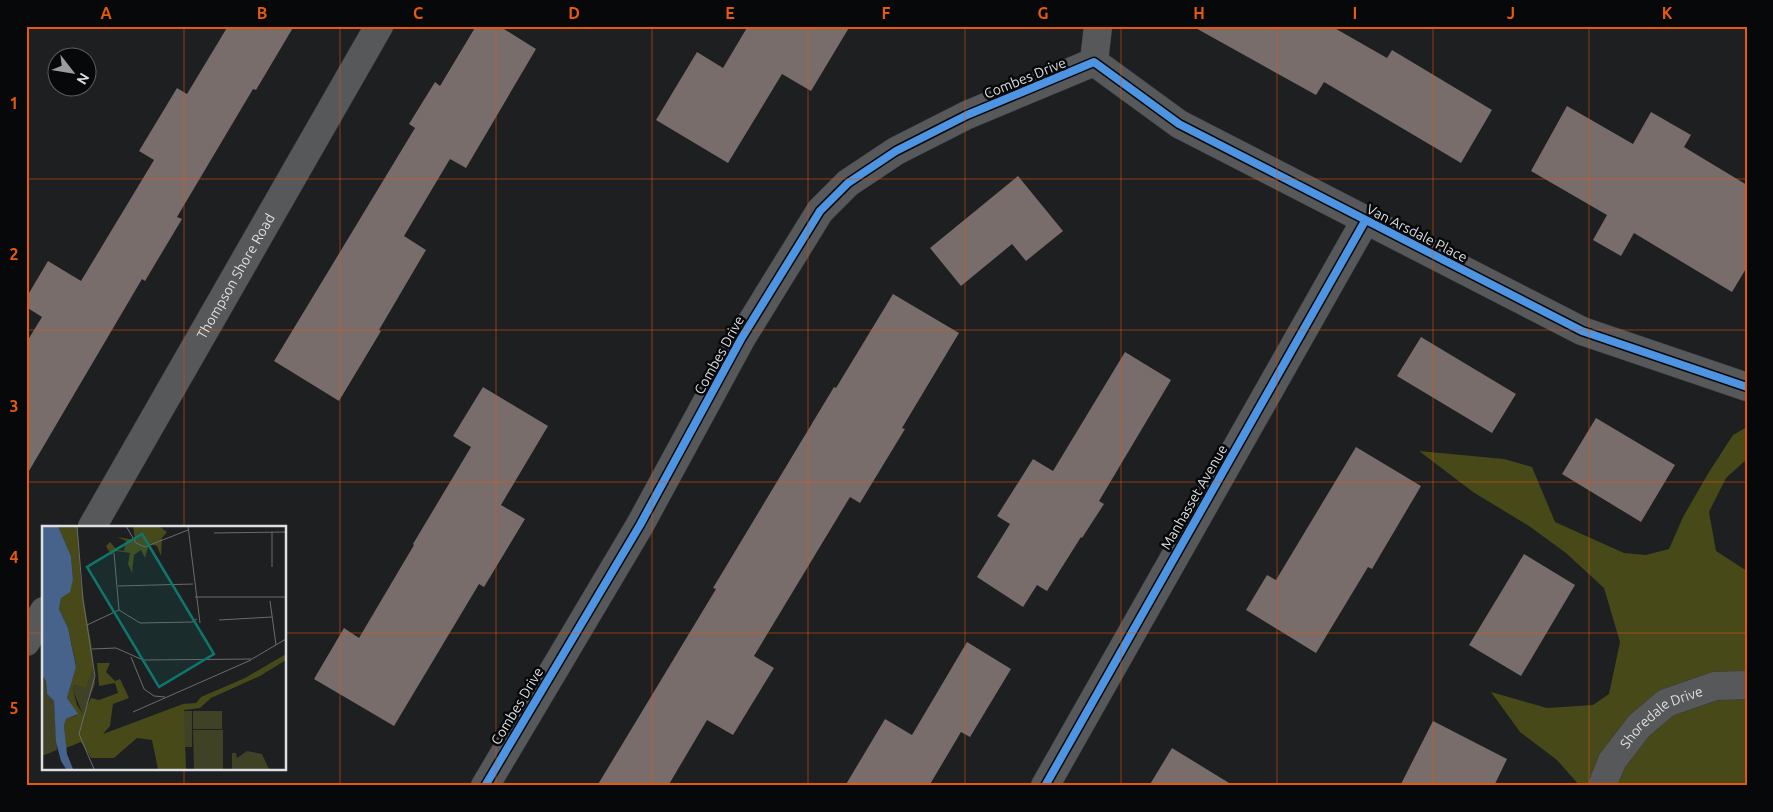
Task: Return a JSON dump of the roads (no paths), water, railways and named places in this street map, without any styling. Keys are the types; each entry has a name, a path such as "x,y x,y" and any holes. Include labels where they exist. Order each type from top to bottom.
{"street":[{"name":"Thompson Shore Road","path":"93,526 379,26"},
{"path":"1094,62 1098,26"},
{"name":"Van Arsdale Place","path":"1094,62 1179,124 1582,331 1747,387"},
{"name":"Combes Drive","path":"485,786 640,524 741,339 820,211 848,183 896,151 967,115 1094,62"},
{"name":"Manhasset Avenue","path":"1045,786 1365,221"},
{"path":"26,642 42,614"},
{"name":"Shoredale Drive","path":"1602,786 1612,761 1638,726 1666,703 1715,686 1747,684"}]}
